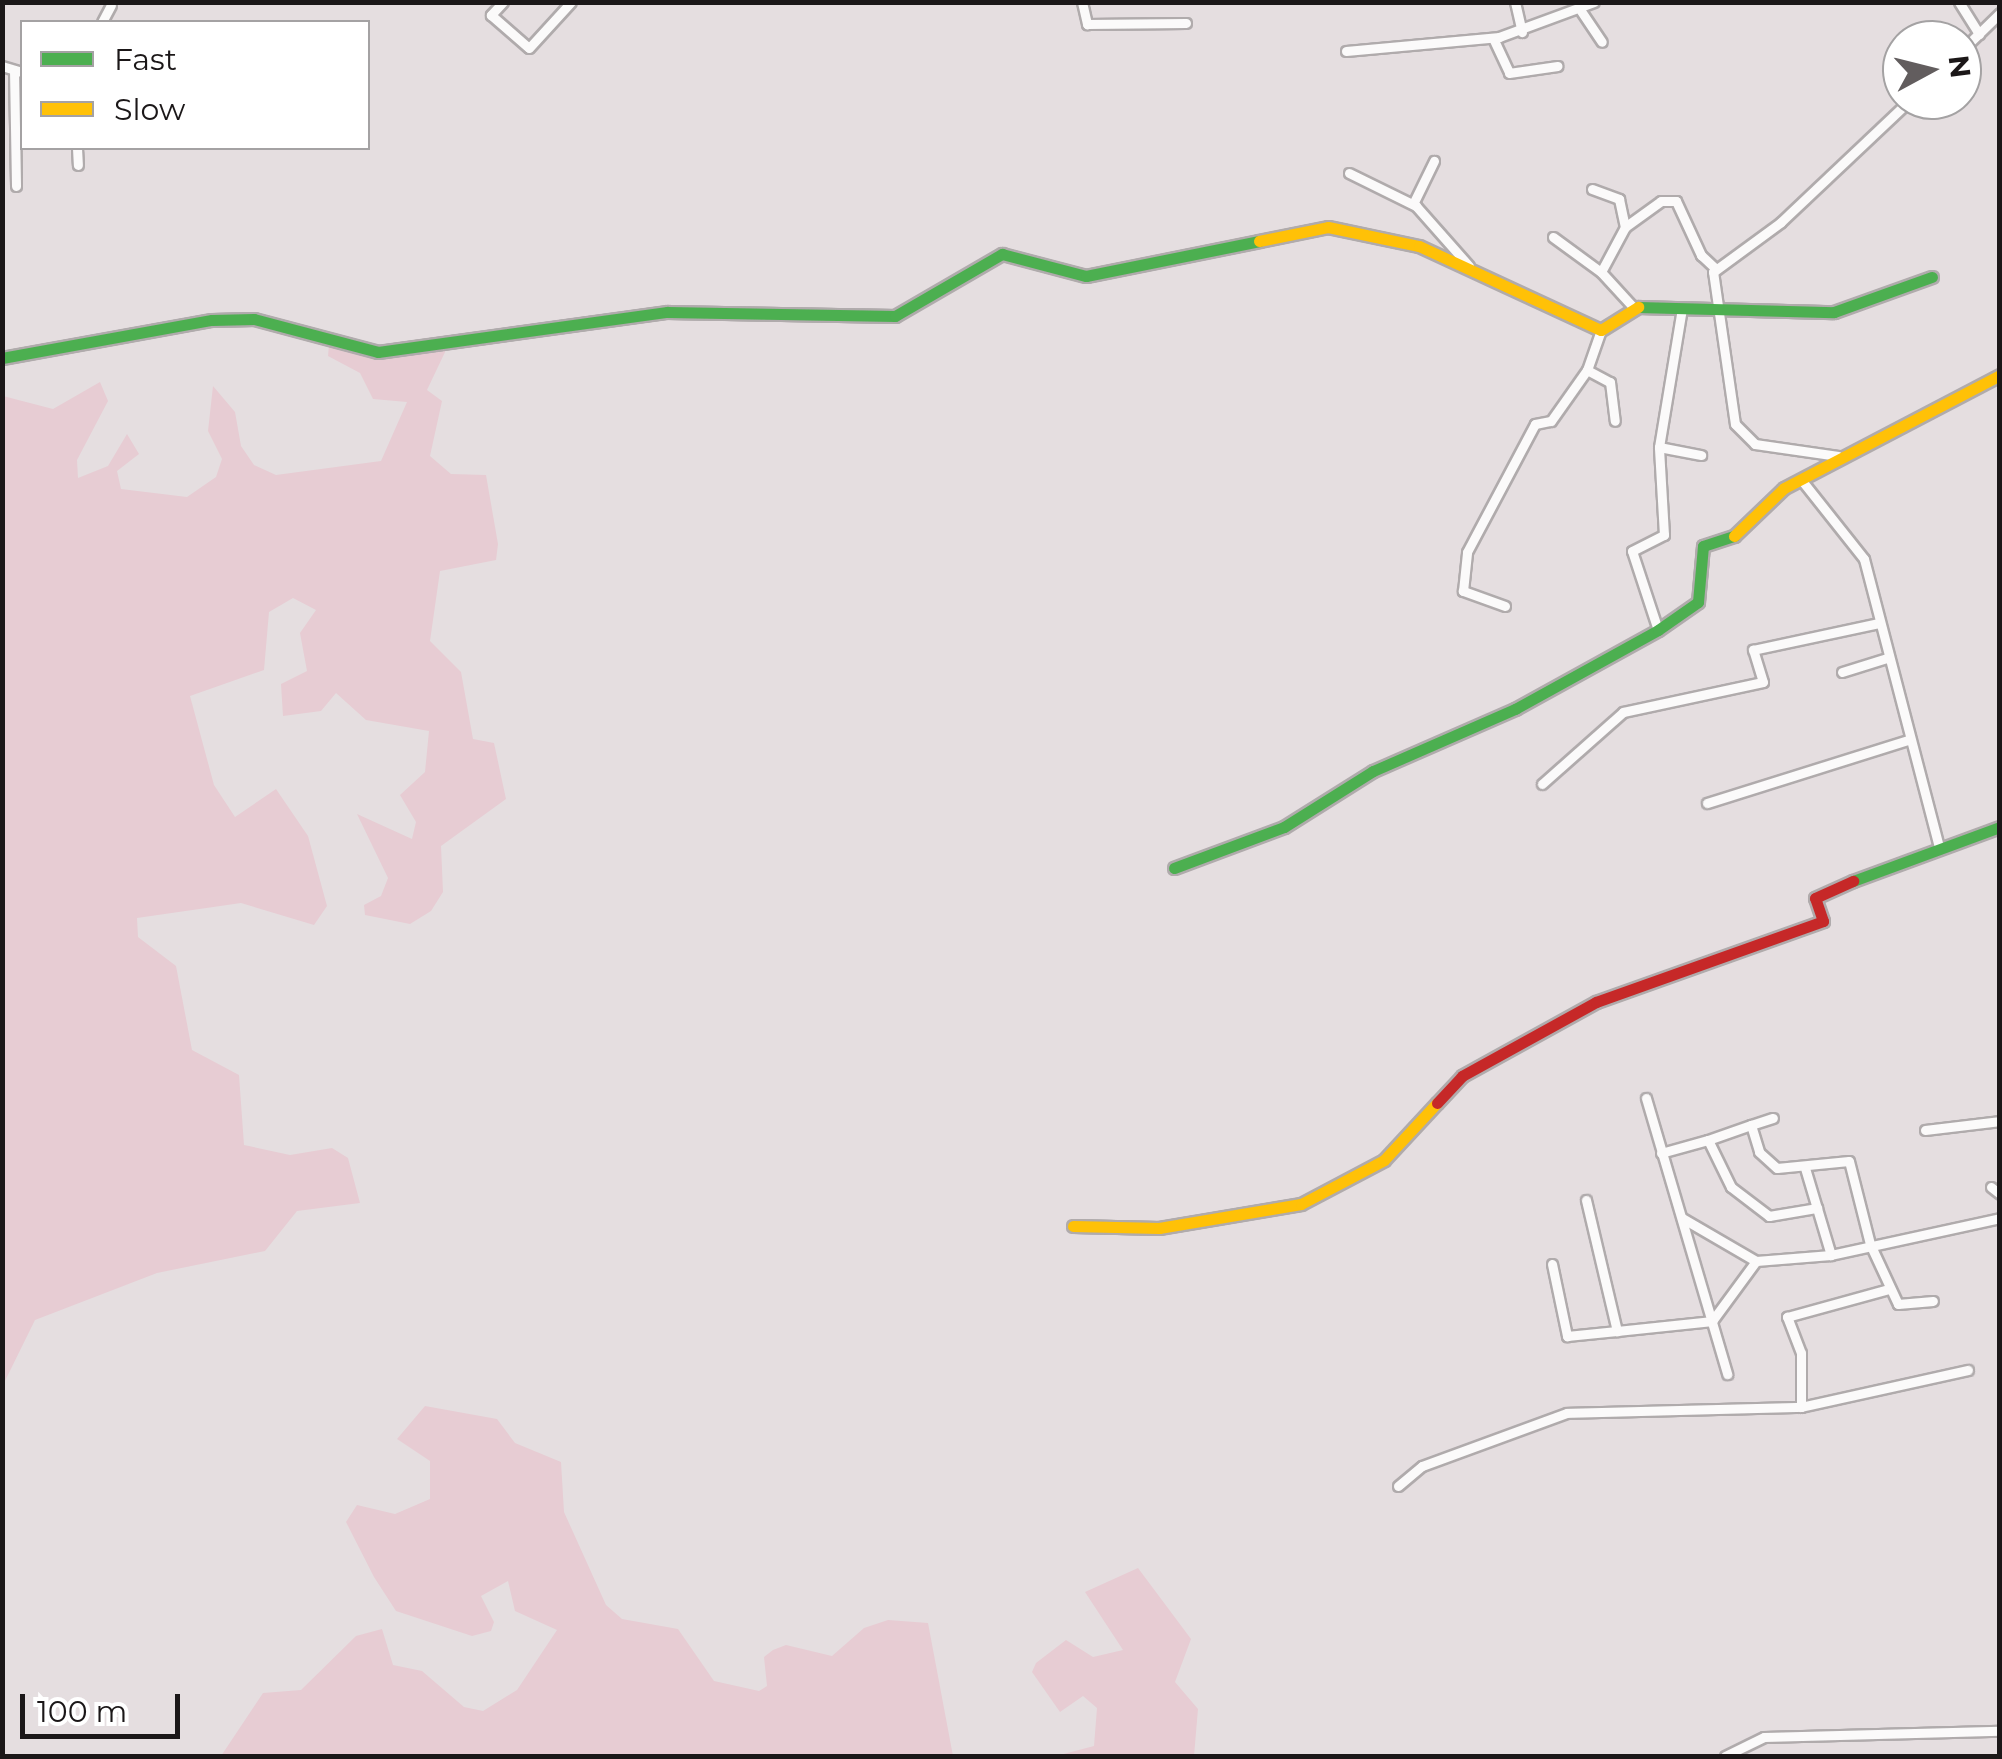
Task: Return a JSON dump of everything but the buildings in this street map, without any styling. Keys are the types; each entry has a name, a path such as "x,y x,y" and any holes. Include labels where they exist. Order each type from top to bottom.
{"street":[{"path":"503,2 491,15 530,48 571,2"},
{"path":"1082,2 1088,24 1186,24"},
{"path":"1516,2 1522,32"},
{"path":"1346,52 1493,38 1522,32 1594,2"},
{"path":"103,20 111,5"},
{"path":"1578,8 1602,42"},
{"path":"1982,31 2000,13"},
{"path":"1493,38 1508,72 1557,66"},
{"path":"2,66 18,71 16,186"},
{"path":"1715,268 1781,222 1889,120"},
{"path":"76,150 78,165"},
{"path":"1412,204 1434,161"},
{"path":"1350,173 1412,204 1468,266"},
{"path":"1592,189 1618,199 1625,227"},
{"path":"1601,272 1625,227 1674,200 1715,268 1715,311 1732,416 1742,434 1755,444 1838,456"},
{"path":"2,358 212,320 254,319 378,352 667,312 895,316 1002,254 1086,276 1328,227 1468,266 1602,330"},
{"path":"1552,238 1601,272 1634,308"},
{"path":"1506,606 1462,591 1467,552 1535,424 1551,421 1587,370 1602,330 1634,308 1834,312 1932,276"},
{"path":"1658,630 1632,551 1664,535 1658,447 1682,308"},
{"path":"1587,370 1610,382 1616,420"},
{"path":"1174,868 1284,827 1373,772 1515,710 1658,630 1698,602 1701,548 1731,539 1772,498 1803,482 1838,456 2000,375"},
{"path":"1658,447 1701,455"},
{"path":"1803,482 1856,541 1938,844"},
{"path":"1542,784 1623,712 1763,682 1754,649 1878,623"},
{"path":"1842,672 1888,658"},
{"path":"1707,804 1908,740"},
{"path":"1073,1226 1159,1228 1301,1204 1388,1156 1462,1076 1522,1041 1596,1002 1823,921 1815,898 1938,844 2000,827"},
{"path":"1646,1098 1728,1374"},
{"path":"1661,1154 1773,1118"},
{"path":"1924,1130 2000,1121"},
{"path":"1751,1125 1767,1162 1806,1168 1850,1163 1870,1244 1889,1289 1907,1308 1933,1300"},
{"path":"1708,1140 1732,1187 1769,1216 1817,1208"},
{"path":"1806,1168 1831,1255"},
{"path":"1586,1200 1617,1331"},
{"path":"1682,1218 1756,1261 1831,1255 2000,1218"},
{"path":"1552,1264 1566,1336 1712,1321 1756,1261"},
{"path":"1801,1406 1801,1353 1787,1317 1889,1289"},
{"path":"1398,1486 1422,1466 1567,1412 1801,1406 1968,1370"},
{"path":"1725,1756 1764,1737 2000,1731"}],"shaded area":[{"path":"329,345 369,356 446,350 427,390 442,401 430,456 451,474 486,475 498,544 496,560 440,571 430,641 461,672 473,739 494,743 506,799 441,846 443,892 431,911 410,924 365,915 364,905 381,896 388,878 357,814 412,839 416,822 400,795 425,772 429,731 366,720 336,693 321,711 283,716 281,684 307,671 300,633 316,610 293,598 269,612 264,670 190,696 214,785 235,817 276,789 308,836 327,906 314,925 241,903 137,918 138,937 176,966 192,1050 239,1075 244,1145 290,1155 332,1148 348,1158 360,1203 297,1211 265,1251 157,1273 35,1320 3,1385 3,396 53,409 100,382 108,401 77,460 78,478 108,466 127,434 139,454 117,471 121,489 187,497 216,477 222,459 208,431 213,386 235,412 241,446 254,465 276,475 381,461 407,402 373,399 360,373 328,356"},
{"path":"425,1406 497,1419 515,1443 561,1462 564,1512 606,1605 622,1619 678,1629 714,1681 759,1691 767,1686 764,1657 773,1650 786,1645 832,1656 864,1628 888,1620 928,1623 953,1756 221,1756 263,1693 301,1690 356,1636 382,1629 393,1665 422,1671 464,1707 483,1711 517,1690 557,1630 515,1611 508,1581 481,1596 494,1622 491,1631 472,1636 396,1611 374,1577 346,1522 357,1505 395,1514 430,1499 430,1461 397,1439"},
{"path":"1138,1568 1191,1639 1175,1682 1198,1709 1194,1756 1056,1756 1094,1746 1097,1708 1083,1696 1060,1712 1032,1672 1036,1663 1066,1640 1093,1657 1123,1650 1085,1592"}],"traffic: fast":[{"path":"2,358 212,320 254,319 378,352 667,312 895,316 1002,254 1086,276 1259,241"},
{"path":"1638,307 1834,312 1932,277"},
{"path":"1174,868 1284,827 1373,771 1515,709 1658,630 1698,602 1703,546 1734,536"},
{"path":"1853,881 2000,827"}],"traffic: slow":[{"path":"1259,241 1328,227 1419,246 1601,330 1638,307"},
{"path":"1734,536 1784,488 2000,375"},
{"path":"1073,1226 1159,1228 1301,1204 1384,1160 1437,1103"}],"traffic: jam":[{"path":"1437,1103 1462,1076 1596,1002 1823,921 1815,898 1853,881"}]}
